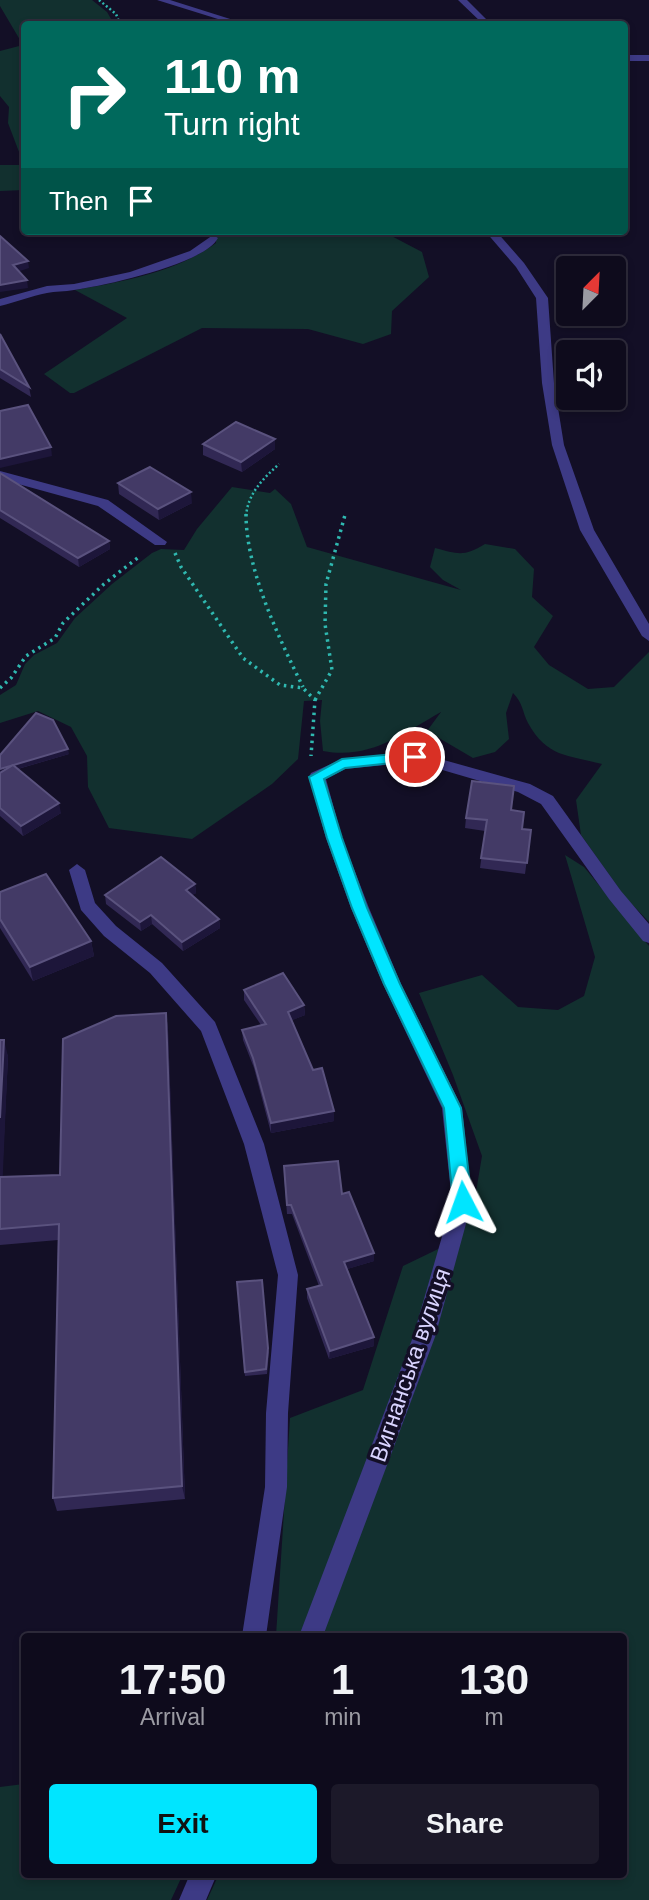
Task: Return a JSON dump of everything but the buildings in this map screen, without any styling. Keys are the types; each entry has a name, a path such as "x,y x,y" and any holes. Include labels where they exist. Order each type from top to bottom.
{"street":[{"path":"161,0 232,21"},
{"path":"462,0 484,21"},
{"path":"628,58 649,58"},
{"path":"494,235 520,265 542,298 548,383 558,445 587,530 649,636"},
{"path":"0,303 47,289 74,287 133,275 194,253 213,238"},
{"path":"0,475 103,503 160,542"},
{"path":"317,777 342,764 415,757 524,788 547,800 615,895 649,936"},
{"name":"Вигнанська вулиця","path":"312,1633 424,1336 463,1202 452,1108 392,984 360,908 334,838 317,777"},
{"path":"77,870 87,906 110,931 156,968 209,1027 254,1143 288,1275 277,1413 276,1487 254,1633"},
{"path":"192,1900 202,1878"}],"path":[{"path":"99,0 116,13 119,21"},
{"path":"279,464 256,487 247,507 246,522 258,581 272,626 303,688 315,700"},
{"path":"317,777 310,757 315,700 332,670 326,624 326,584 345,515"},
{"path":"0,688 11,678 26,656 55,638 63,623 104,584 160,542 172,548 180,567 243,658 279,685 303,688"}],"green space":[{"path":"0,0 92,0 107,12 112,21 21,21 21,42 0,6"},
{"path":"21,46 21,157 8,123 9,107 0,96 0,51"},
{"path":"0,165 21,165 21,190 0,191"},
{"path":"216,235 390,235 422,252 429,277 392,311 391,334 363,344 308,329 202,328 74,393 70,393 44,374 127,318 75,290 166,269 216,243"},
{"path":"232,487 270,493 275,489 291,504 307,547 461,590 443,580 430,567 435,548 461,553 485,544 515,549 534,569 532,597 553,616 534,647 549,665 588,689 614,687 649,652 649,922 625,897 581,835 576,800 602,764 551,749 535,734 513,693 506,713 509,739 495,752 473,758 427,731 441,712 399,736 371,748 340,753 323,751 320,721 322,700 304,701 298,759 272,784 192,839 109,828 88,787 87,756 71,727 38,711 0,723 0,695 16,685 25,664 34,655 57,643 75,618 112,584 152,553 161,549 184,550 197,529"},
{"path":"565,855 584,867 649,946 649,1900 207,1900 217,1878 627,1878 627,1633 276,1633 290,1418 363,1390 403,1266 461,1238 475,1198 482,1156 453,1075 419,993 482,975 518,1007 558,1010 584,996 595,957"},
{"path":"21,1784 21,1878 181,1878 171,1900 0,1900 0,1787"}],"route":[{"path":"415,757 378,758 342,764 317,777 334,838 360,908 392,984 452,1108 463,1202"}]}
